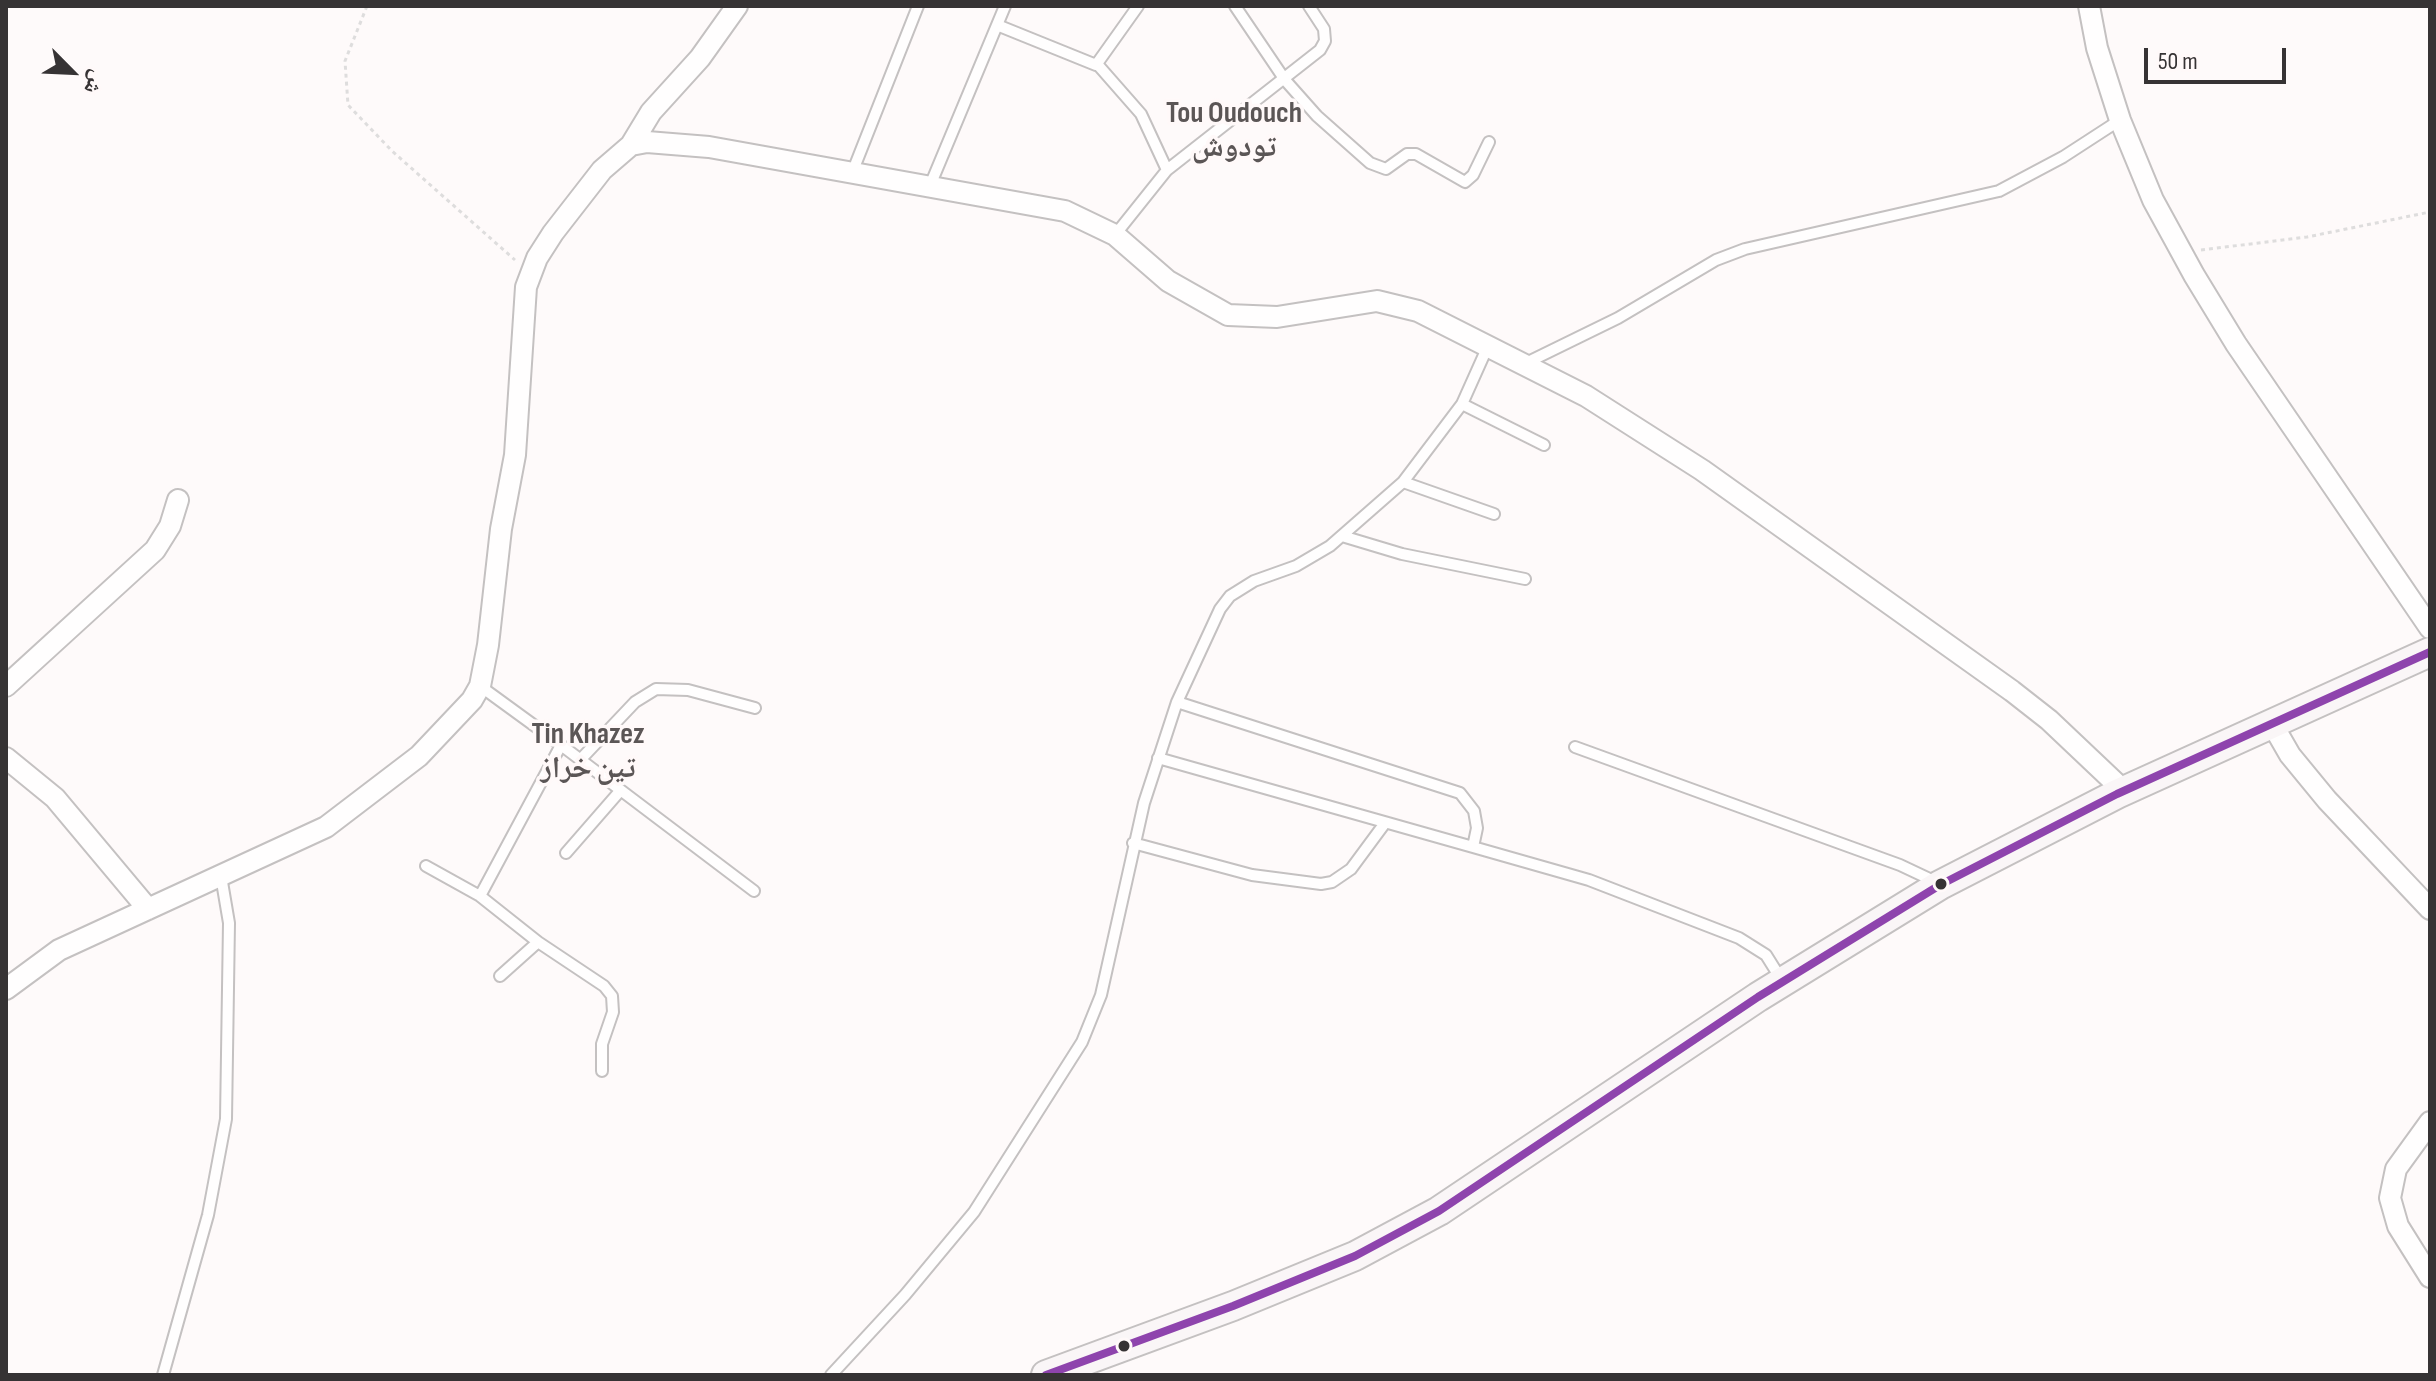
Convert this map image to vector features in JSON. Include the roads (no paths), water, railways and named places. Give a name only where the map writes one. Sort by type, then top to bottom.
[{"type":"main road","points":[[1050,1374],[1233,1306],[1355,1256],[1439,1211],[1783,984],[1940,885],[2124,791],[2430,652]]},
{"type":"street","points":[[6,989],[59,950],[326,827],[354,809],[435,742],[480,686],[516,442],[521,322],[537,258],[575,203],[615,157],[631,145],[651,112],[700,58],[737,6]]},
{"type":"street","points":[[2089,6],[2097,48],[2120,120],[2153,200],[2236,344],[2430,628]]},
{"type":"street","points":[[631,145],[683,143],[1040,205],[1087,219],[1115,235],[1168,281],[1228,315],[1277,317],[1377,301],[1418,311],[1586,396],[1702,470],[2049,720],[2124,791]]},
{"type":"street","points":[[6,686],[155,550],[170,526],[178,500]]},
{"type":"street","points":[[2271,722],[2290,755],[2327,800],[2430,909]]},
{"type":"street","points":[[6,758],[55,798],[148,909]]},
{"type":"street","points":[[2430,1122],[2396,1169],[2390,1198],[2402,1234],[2430,1277]]},
{"type":"lane","points":[[852,173],[918,6]]},
{"type":"lane","points":[[929,188],[1005,6]]},
{"type":"lane","points":[[1098,65],[1138,6]]},
{"type":"lane","points":[[1235,6],[1285,80],[1347,145],[1384,169],[1407,154],[1416,154],[1458,181],[1467,181],[1489,142]]},
{"type":"lane","points":[[1115,235],[1167,170],[1320,50],[1325,41],[1322,25],[1309,6]]},
{"type":"lane","points":[[997,25],[1084,63],[1098,65],[1141,114],[1167,170]]},
{"type":"lane","points":[[1526,363],[1618,318],[1716,260],[1745,249],[1999,191],[2063,157],[2120,120]]},
{"type":"lane","points":[[831,1375],[905,1295],[974,1212],[1082,1042],[1101,995],[1133,843],[1158,758],[1177,702],[1209,630],[1230,596],[1254,581],[1296,566],[1342,536],[1403,482],[1462,404],[1488,344]]},
{"type":"lane","points":[[1462,404],[1544,445]]},
{"type":"lane","points":[[1403,482],[1494,514]]},
{"type":"lane","points":[[1342,536],[1402,554],[1525,579]]},
{"type":"lane","points":[[480,686],[754,891]]},
{"type":"lane","points":[[581,759],[635,702],[656,689],[688,690],[755,708]]},
{"type":"lane","points":[[1177,702],[1460,793],[1474,811],[1477,828],[1473,847]]},
{"type":"lane","points":[[480,896],[561,745]]},
{"type":"lane","points":[[1575,747],[1900,865],[1940,885]]},
{"type":"lane","points":[[1158,758],[1589,880],[1739,938],[1766,955],[1778,970],[1783,984]]},
{"type":"lane","points":[[566,853],[620,791]]},
{"type":"lane","points":[[1133,843],[1252,875],[1321,884],[1332,882],[1351,869],[1385,823]]},
{"type":"lane","points":[[426,866],[480,896],[538,942],[590,975],[612,996],[613,1012],[602,1044],[602,1071]]},
{"type":"lane","points":[[163,1375],[208,1215],[226,1119],[229,923],[221,876]]},
{"type":"lane","points":[[500,976],[538,942]]},
{"type":"district","name":"Tou Oudouch تودوش","points":[[1234,131]]},
{"type":"district","name":"Tin Khazez تين خراز","points":[[588,752]]}]
